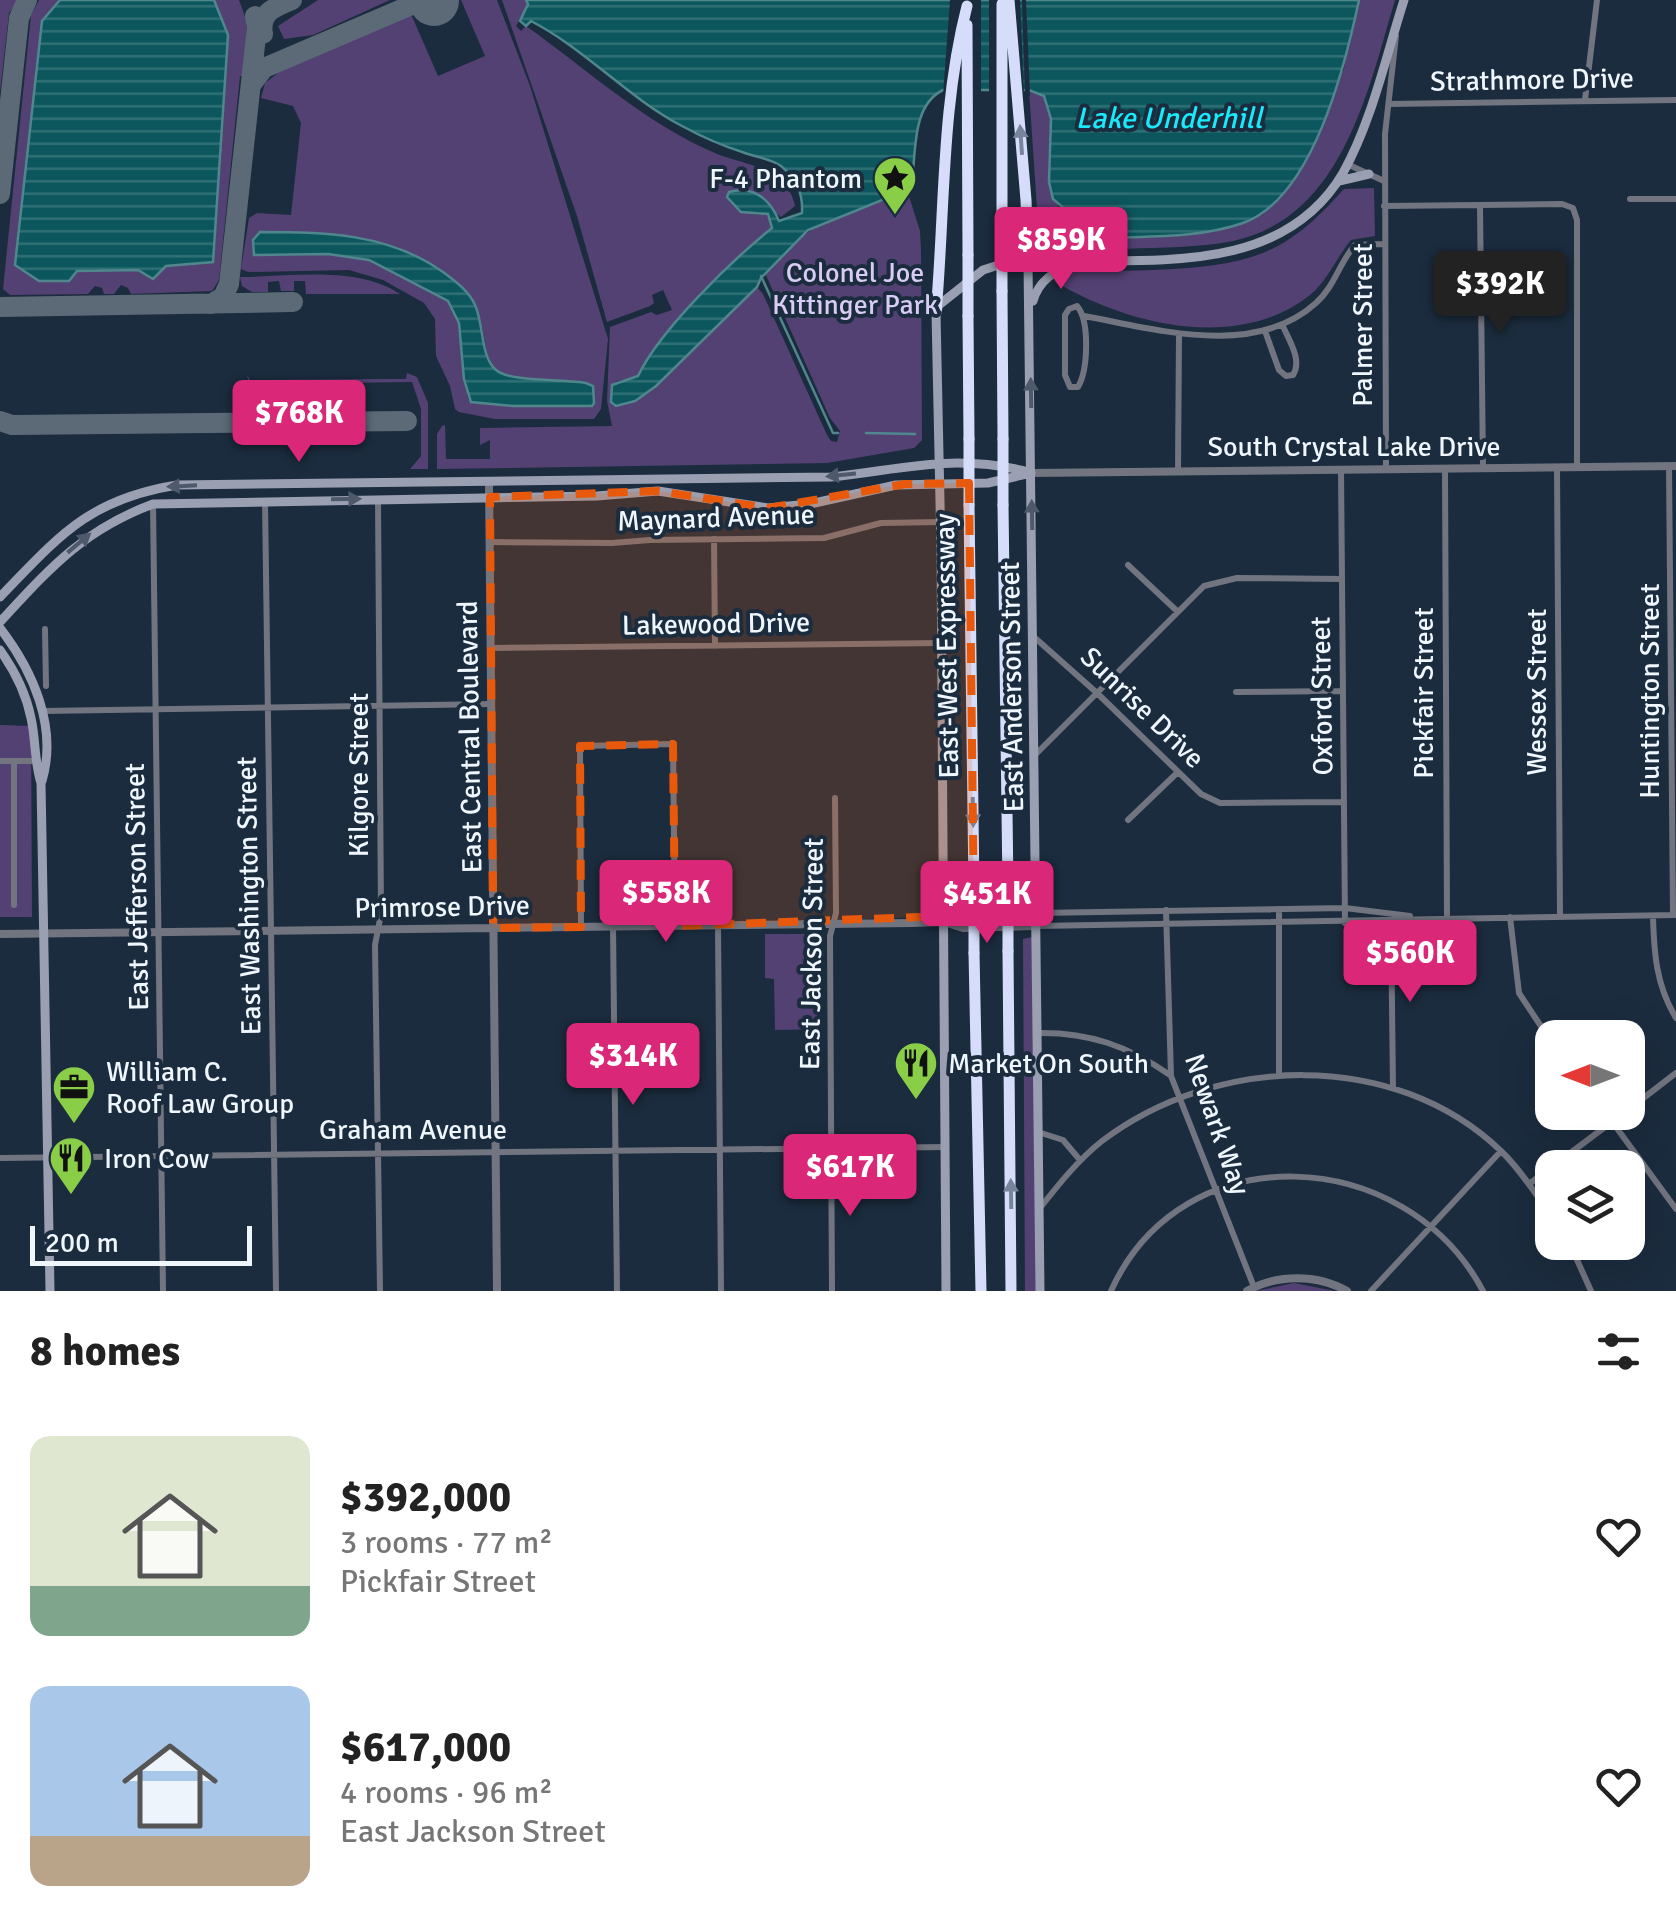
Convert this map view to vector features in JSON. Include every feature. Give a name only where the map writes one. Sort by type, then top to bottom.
[{"type":"highway","points":[[1005,0],[1018,101],[1028,262]]},
{"type":"highway","name":"East-West Expressway","points":[[1005,0],[1002,291],[1012,1291]]},
{"type":"highway","points":[[936,314],[950,102],[955,51],[966,3]]},
{"type":"highway","name":"East-West Expressway","points":[[966,3],[980,1291]]},
{"type":"main road","points":[[946,1291],[936,314],[943,300],[983,270],[1005,263],[1198,256],[1246,248],[1288,228],[1308,213],[1347,164],[1404,0]]},
{"type":"main road","points":[[1336,182],[1368,174]]},
{"type":"main road","name":"East Anderson Street","points":[[1028,262],[1040,1291]]},
{"type":"main road","points":[[1030,313],[1040,284],[1064,268],[1083,262]]},
{"type":"main road","name":"South Crystal Lake Drive","points":[[0,597],[76,522],[117,499],[177,485],[831,477],[901,465],[988,462],[1032,472]]},
{"type":"main road","name":"South Crystal Lake Drive","points":[[153,504],[658,491],[768,508],[829,501],[896,484],[988,483],[1032,472]]},
{"type":"main road","points":[[50,1291],[42,783],[48,762],[42,711],[32,680],[0,625],[82,539],[153,504]]},
{"type":"main road","points":[[0,650],[24,694],[34,737],[34,761],[42,783]]},
{"type":"street","points":[[1584,100],[1597,0]]},
{"type":"street","name":"Palmer Street","points":[[1386,468],[1384,180],[1396,24]]},
{"type":"street","name":"Strathmore Drive","points":[[1388,104],[1676,100]]},
{"type":"street","points":[[1347,164],[1384,180]]},
{"type":"street","points":[[1630,199],[1676,199]]},
{"type":"street","points":[[1384,206],[1562,204],[1573,208],[1577,220],[1577,466]]},
{"type":"street","points":[[1480,206],[1483,468]]},
{"type":"street","points":[[1084,316],[1084,377],[1078,387],[1070,388],[1065,375],[1065,315],[1069,308],[1077,306],[1084,316],[1178,334],[1264,331],[1315,304],[1336,280],[1355,246],[1384,244]]},
{"type":"street","points":[[1264,331],[1279,370],[1286,376],[1293,375],[1297,360],[1282,324]]},
{"type":"street","points":[[1178,334],[1178,470]]},
{"type":"street","name":"South Crystal Lake Drive","points":[[1032,472],[1673,466]]},
{"type":"street","name":"Huntington Street","points":[[1673,466],[1674,915]]},
{"type":"street","name":"Wessex Street","points":[[1556,467],[1560,916]]},
{"type":"street","name":"Pickfair Street","points":[[1444,468],[1447,917]]},
{"type":"street","name":"Oxford Street","points":[[1341,469],[1345,922]]},
{"type":"street","name":"East Central Boulevard","points":[[489,483],[498,1291]]},
{"type":"street","name":"Kilgore Street","points":[[378,499],[381,914],[376,945],[380,1291]]},
{"type":"street","name":"East Washington Street","points":[[264,501],[276,1291]]},
{"type":"street","name":"East Jefferson Street","points":[[153,504],[162,1291]]},
{"type":"street","name":"Maynard Avenue","points":[[490,542],[612,544],[824,538],[881,524],[941,522]]},
{"type":"street","points":[[714,539],[715,646]]},
{"type":"street","points":[[1128,565],[1178,612]]},
{"type":"street","points":[[1034,756],[1204,586],[1220,580],[1342,579]]},
{"type":"street","points":[[46,629],[46,686]]},
{"type":"street","name":"Sunrise Drive","points":[[1034,637],[1201,794],[1220,803],[1344,802]]},
{"type":"street","name":"Lakewood Drive","points":[[490,648],[942,644]]},
{"type":"street","points":[[32,680],[46,673]]},
{"type":"street","points":[[1236,692],[1343,691]]},
{"type":"street","points":[[42,711],[492,704]]},
{"type":"street","points":[[581,927],[580,746],[672,744],[675,926]]},
{"type":"street","points":[[0,761],[34,761]]},
{"type":"street","points":[[14,761],[14,905]]},
{"type":"street","points":[[1128,820],[1178,772]]},
{"type":"street","name":"East Jackson Street","points":[[832,1291],[830,936],[836,913],[835,798]]},
{"type":"street","name":"Primrose Drive","points":[[0,934],[944,922],[963,916],[1166,910],[1345,908],[1422,918]]},
{"type":"street","points":[[1279,909],[1279,1074]]},
{"type":"street","name":"Newark Way","points":[[1166,910],[1171,1076],[1250,1289]]},
{"type":"street","name":"Primrose Drive","points":[[944,922],[963,928],[1674,915]]},
{"type":"street","points":[[1653,916],[1657,977],[1664,1000],[1676,1018]]},
{"type":"street","points":[[1510,917],[1518,993],[1536,1020]]},
{"type":"street","points":[[1391,922],[1392,1088]]},
{"type":"street","points":[[718,925],[721,1291]]},
{"type":"street","points":[[613,926],[617,1291]]},
{"type":"street","points":[[1037,1032],[1097,1038],[1146,1058],[1171,1076]]},
{"type":"street","points":[[1645,1096],[1676,1072]]},
{"type":"street","points":[[1039,1209],[1080,1160],[1124,1126],[1178,1096],[1279,1074],[1326,1074],[1392,1088],[1456,1116],[1501,1151],[1535,1194]]},
{"type":"street","points":[[1528,1184],[1601,1130]]},
{"type":"street","points":[[1618,1130],[1676,1209]]},
{"type":"street","points":[[1038,1132],[1064,1140],[1080,1160]]},
{"type":"street","name":"Graham Avenue","points":[[0,1158],[946,1146]]},
{"type":"street","points":[[1371,1291],[1501,1151]]},
{"type":"street","points":[[1110,1291],[1128,1260],[1158,1228],[1186,1207],[1216,1192],[1272,1178],[1315,1177],[1369,1190],[1398,1202],[1432,1226],[1464,1258],[1484,1291]]},
{"type":"street","points":[[1577,1260],[1591,1291]]},
{"type":"street","points":[[1250,1289],[1284,1279],[1310,1279],[1347,1291]]},
{"type":"highlighted area","points":[[969,483],[974,915],[675,926],[673,744],[580,746],[581,927],[493,928],[490,497],[658,491],[768,508],[905,484]]},
{"type":"green space","points":[[0,0],[19,0],[9,13],[0,92]]},
{"type":"green space","points":[[39,0],[60,0],[42,21],[72,275],[76,271],[138,270],[154,279],[165,266],[213,261],[228,35],[214,0],[239,0],[247,22],[244,76],[240,76],[219,280],[212,291],[131,294],[121,285],[114,294],[104,294],[102,288],[95,286],[88,294],[10,295],[3,289],[31,15]]},
{"type":"green space","points":[[318,0],[390,0],[313,35],[284,39],[278,26]]},
{"type":"green space","points":[[461,0],[497,0],[530,86],[608,339],[601,409],[594,419],[495,419],[459,412],[436,356],[435,319],[424,303],[383,280],[349,270],[241,269],[249,218],[257,213],[291,215],[301,123],[293,106],[261,98],[265,83],[282,70],[411,14],[438,76],[485,56]],"holes":[[[268,232],[454,280],[481,321],[487,354],[495,369],[508,376],[586,383],[593,386],[592,406],[476,403],[468,398],[459,323],[448,301],[369,260],[328,254],[255,255]]]},
{"type":"green space","name":"Colonel Joe Kittinger Park","points":[[502,0],[526,0],[528,4],[516,26],[521,31],[526,26],[666,128],[717,154],[775,176],[791,193],[795,206],[781,217],[775,212],[752,215],[768,214],[772,228],[717,277],[679,318],[638,376],[615,382],[626,403],[672,371],[757,287],[827,435],[837,442],[840,431],[830,418],[765,273],[794,242],[820,224],[907,190],[920,231],[921,251],[922,440],[914,448],[827,463],[437,469],[437,434],[445,425],[446,459],[490,459],[490,440],[480,445],[480,428],[612,426],[607,401],[610,327],[651,312],[657,315],[672,310],[663,290],[652,295],[654,303],[650,306],[607,322],[577,216]]},
{"type":"green space","points":[[1359,0],[1395,0],[1361,110],[1325,179],[1300,206],[1270,228],[1233,241],[1206,245],[1076,250],[1055,242],[1038,223],[1029,90],[1044,96],[1049,104],[1058,206],[1093,233],[1106,238],[1206,232],[1263,214],[1344,69]]},
{"type":"green space","points":[[1374,188],[1375,236],[1351,240],[1310,295],[1281,313],[1249,323],[1181,326],[1147,320],[1082,296],[1054,281],[1069,272],[1202,267],[1252,257],[1294,236],[1344,189]]},
{"type":"green space","points":[[343,276],[383,285],[400,294],[306,294],[305,281],[294,281],[294,291],[281,291],[279,281],[268,282],[268,292],[252,292],[242,286],[240,277]]},
{"type":"green space","points":[[407,373],[417,377],[428,403],[428,469],[410,469],[421,456],[421,409],[412,382],[249,384],[247,375],[250,380],[406,379]]},
{"type":"green space","points":[[0,725],[31,726],[32,917],[0,917]]},
{"type":"green space","points":[[765,934],[820,934],[821,1029],[775,1030],[774,979],[765,978]]},
{"type":"green space","points":[[1032,937],[1036,1291],[1025,1291],[1023,939]]},
{"type":"green space","points":[[1294,1283],[1335,1291],[1256,1291]]},
{"type":"water","points":[[60,0],[214,0],[228,35],[213,262],[166,266],[153,279],[138,270],[77,271],[69,281],[39,281],[15,265],[42,21]]},
{"type":"water","name":"Lake Underhill","points":[[526,0],[1359,0],[1335,93],[1307,159],[1289,187],[1268,209],[1243,223],[1175,235],[1106,238],[1093,233],[1053,199],[1049,182],[1051,119],[1044,96],[1029,90],[943,90],[933,97],[921,118],[912,182],[907,190],[808,230],[761,278],[757,287],[656,386],[635,401],[616,406],[611,402],[612,385],[638,376],[679,318],[717,277],[772,228],[768,214],[741,212],[727,197],[729,192],[746,190],[760,196],[779,221],[802,213],[800,193],[781,166],[682,126],[551,32],[531,21],[526,26],[520,21],[528,4]]},
{"type":"water","points":[[260,232],[355,237],[422,259],[457,283],[472,300],[487,357],[496,370],[525,378],[586,383],[593,386],[594,403],[513,406],[471,402],[464,379],[459,323],[448,301],[369,260],[328,254],[254,255],[253,240]]},
{"type":"pier","points":[[950,0],[981,0],[981,95],[943,95]]},
{"type":"pier","points":[[989,0],[1020,0],[1024,95],[989,95]]},
{"type":"pier","points":[[1022,0],[1026,0],[1030,96],[1025,95]]},
{"type":"waterway","points":[[761,276],[833,433],[838,433]]},
{"type":"waterway","points":[[866,433],[915,434]]},
{"type":"taxiway","points":[[0,194],[19,18],[27,0]]},
{"type":"taxiway","points":[[263,34],[266,15],[292,0]]},
{"type":"taxiway","points":[[251,85],[264,68],[423,0]]},
{"type":"taxiway","points":[[211,304],[223,297],[229,284],[257,27],[255,16]]},
{"type":"taxiway","points":[[0,307],[293,302]]},
{"type":"taxiway","points":[[0,421],[12,425],[407,421]]},
{"type":"place","name":"F-4 Phantom","points":[[895,216]]},
{"type":"place","name":"Market On South","points":[[916,1101]]},
{"type":"place","name":"William C. Roof Law Group","points":[[74,1125]]},
{"type":"place","name":"Iron Cow","points":[[71,1196]]}]
